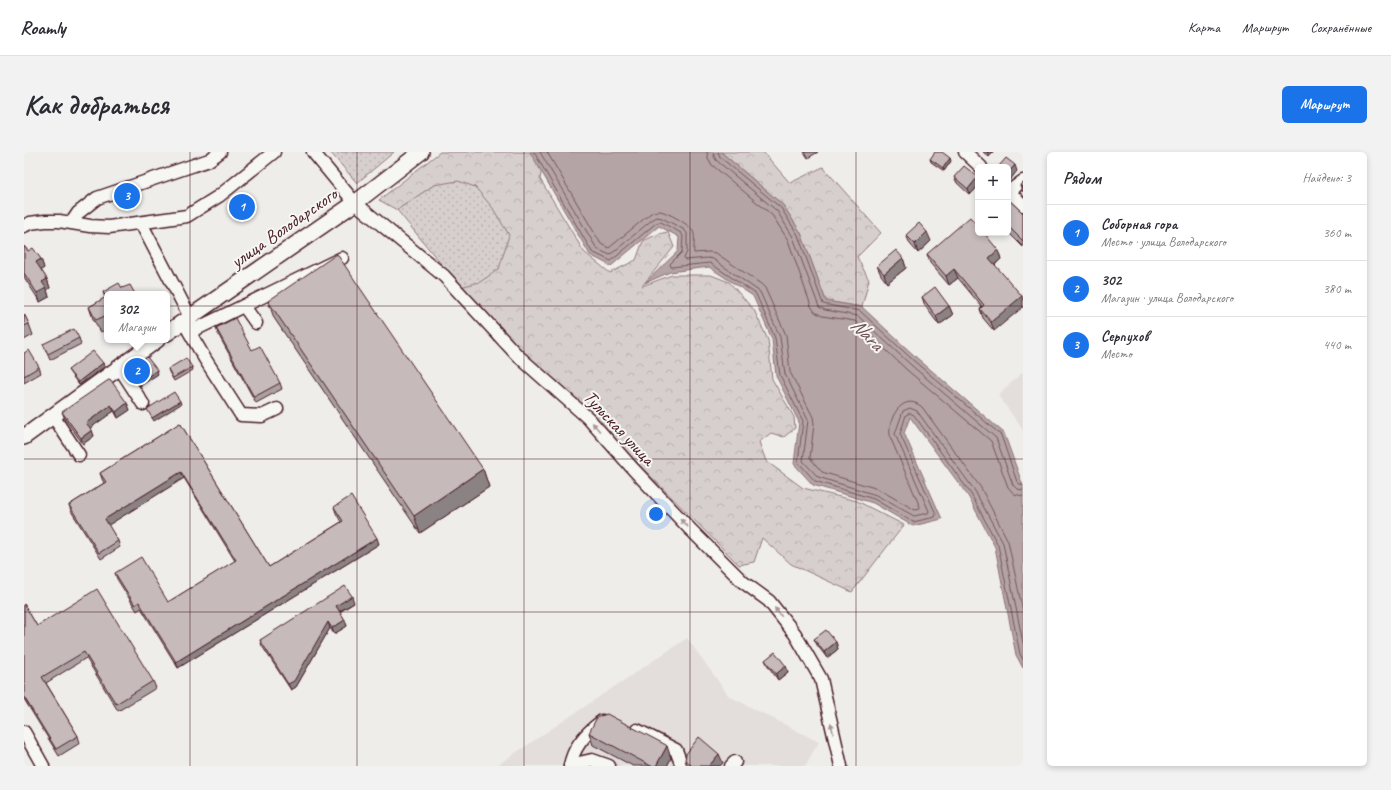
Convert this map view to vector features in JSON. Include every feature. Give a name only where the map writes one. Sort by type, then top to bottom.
[{"type":"main road","name":"улица Володарского","points":[[170,332],[188,323],[355,203],[421,152]]},
{"type":"main road","points":[[24,437],[153,343]]},
{"type":"street","points":[[72,222],[78,213],[97,198],[209,160],[220,152]]},
{"type":"street","points":[[26,223],[45,221],[72,222],[90,226],[110,227],[187,216],[219,196],[274,152]]},
{"type":"street","name":"Тульская улица","points":[[313,152],[355,203],[444,276],[517,355],[588,418],[634,470],[690,529],[743,582],[769,601],[795,634],[821,680],[841,766]]},
{"type":"street","points":[[965,152],[979,164]]},
{"type":"street","points":[[1011,190],[1023,181]]},
{"type":"street","points":[[1011,195],[1023,205]]},
{"type":"street","points":[[142,223],[205,360],[241,415],[262,416],[277,408]]},
{"type":"street","points":[[188,323],[244,306],[342,258]]},
{"type":"street","points":[[244,306],[256,323]]},
{"type":"street","points":[[119,367],[143,404]]},
{"type":"street","points":[[54,416],[79,455]]},
{"type":"street","points":[[609,766],[592,760],[570,765],[571,760],[584,736],[601,721],[613,718]]},
{"type":"street","points":[[627,725],[676,750],[682,766]]},
{"type":"street","points":[[24,732],[43,766]]},
{"type":"shaded area","points":[[1023,372],[1023,430],[998,395]]},
{"type":"shaded area","points":[[687,638],[729,696],[819,742],[805,766],[496,766]]},
{"type":"green space","points":[[330,152],[394,152],[357,183]]},
{"type":"green space","points":[[440,152],[545,152],[540,179],[584,252],[610,273],[636,260],[643,241],[658,234],[668,232],[674,247],[642,286],[672,275],[711,275],[729,282],[754,310],[768,340],[772,379],[794,417],[795,428],[784,437],[771,433],[759,442],[766,461],[803,488],[857,501],[904,525],[852,592],[791,564],[762,538],[754,562],[739,565],[556,381],[510,343],[460,287],[434,185],[397,210],[379,200]]},
{"type":"green space","points":[[721,152],[763,152],[790,183],[823,167],[881,233],[857,257],[869,280],[862,307],[826,301],[801,233],[783,205]]},
{"type":"green space","points":[[458,181],[475,187],[492,207],[509,235],[499,269],[480,282],[460,287],[397,210],[434,185]]},
{"type":"water","name":"Nara","points":[[530,152],[721,152],[783,205],[801,233],[826,301],[862,307],[917,358],[1004,433],[1023,486],[1023,668],[1016,655],[995,547],[968,496],[910,417],[904,433],[942,519],[913,526],[873,503],[813,485],[794,464],[799,422],[776,376],[772,339],[753,296],[709,267],[670,272],[645,283],[678,251],[679,237],[659,226],[611,266],[590,255]]},
{"type":"building","points":[[935,152],[942,152],[950,158],[943,168],[930,159]]},
{"type":"building","points":[[1006,158],[1015,165],[1011,170],[1011,164],[1001,164]]},
{"type":"building","points":[[964,166],[975,175],[975,181],[968,189],[954,177]]},
{"type":"building","points":[[1011,202],[1023,213],[1023,241],[1011,229]]},
{"type":"building","points":[[970,217],[975,223],[975,236],[986,236],[998,250],[989,258],[1022,296],[991,322],[980,309],[984,305],[954,269],[946,276],[927,254]]},
{"type":"building","points":[[919,223],[927,232],[915,244],[906,235]]},
{"type":"building","points":[[24,246],[28,251],[33,248],[41,259],[36,262],[47,279],[42,282],[46,288],[37,293],[24,273]]},
{"type":"building","points":[[896,250],[903,258],[884,274],[877,266]]},
{"type":"building","points":[[337,254],[483,469],[414,516],[268,301]]},
{"type":"building","points":[[119,283],[122,288],[130,285],[133,291],[105,291]]},
{"type":"building","points":[[935,287],[949,306],[936,316],[922,297]]},
{"type":"building","points":[[104,298],[104,316],[96,320],[89,307]]},
{"type":"building","points":[[24,314],[29,324],[24,326]]},
{"type":"building","points":[[235,318],[252,350],[260,346],[280,383],[254,397],[216,328]]},
{"type":"building","points":[[74,329],[79,338],[48,354],[43,344]]},
{"type":"building","points":[[29,350],[39,367],[24,376],[24,353]]},
{"type":"building","points":[[93,351],[103,363],[78,382],[68,370]]},
{"type":"building","points":[[147,357],[157,370],[139,383],[130,368]]},
{"type":"building","points":[[186,358],[192,367],[173,378],[168,369]]},
{"type":"building","points":[[110,379],[127,403],[116,412],[111,405],[86,423],[92,430],[81,438],[62,412]]},
{"type":"building","points":[[174,392],[180,401],[152,418],[147,409]]},
{"type":"building","points":[[180,423],[269,567],[343,521],[334,507],[351,496],[377,538],[176,662],[139,602],[135,605],[115,573],[141,557],[168,602],[236,560],[181,472],[105,519],[118,541],[99,553],[69,505],[106,482],[100,473]]},
{"type":"building","points":[[345,586],[352,596],[336,606],[345,620],[332,628],[328,622],[294,681],[288,684],[260,640]]},
{"type":"building","points":[[97,589],[153,681],[116,704],[84,652],[42,677],[78,736],[56,749],[24,697],[24,604],[37,626]]},
{"type":"building","points":[[826,630],[836,642],[824,652],[814,639]]},
{"type":"building","points":[[775,652],[786,666],[776,674],[765,660]]},
{"type":"building","points":[[607,714],[667,746],[656,766],[651,766],[589,733],[596,719]]},
{"type":"building","points":[[699,737],[719,754],[709,766],[692,766],[685,760],[686,754]]},
{"type":"place","name":"Серпухов","points":[[127,196]]},
{"type":"place","name":"Соборная гора","points":[[242,207]]},
{"type":"place","name":"302","points":[[137,371]]}]
